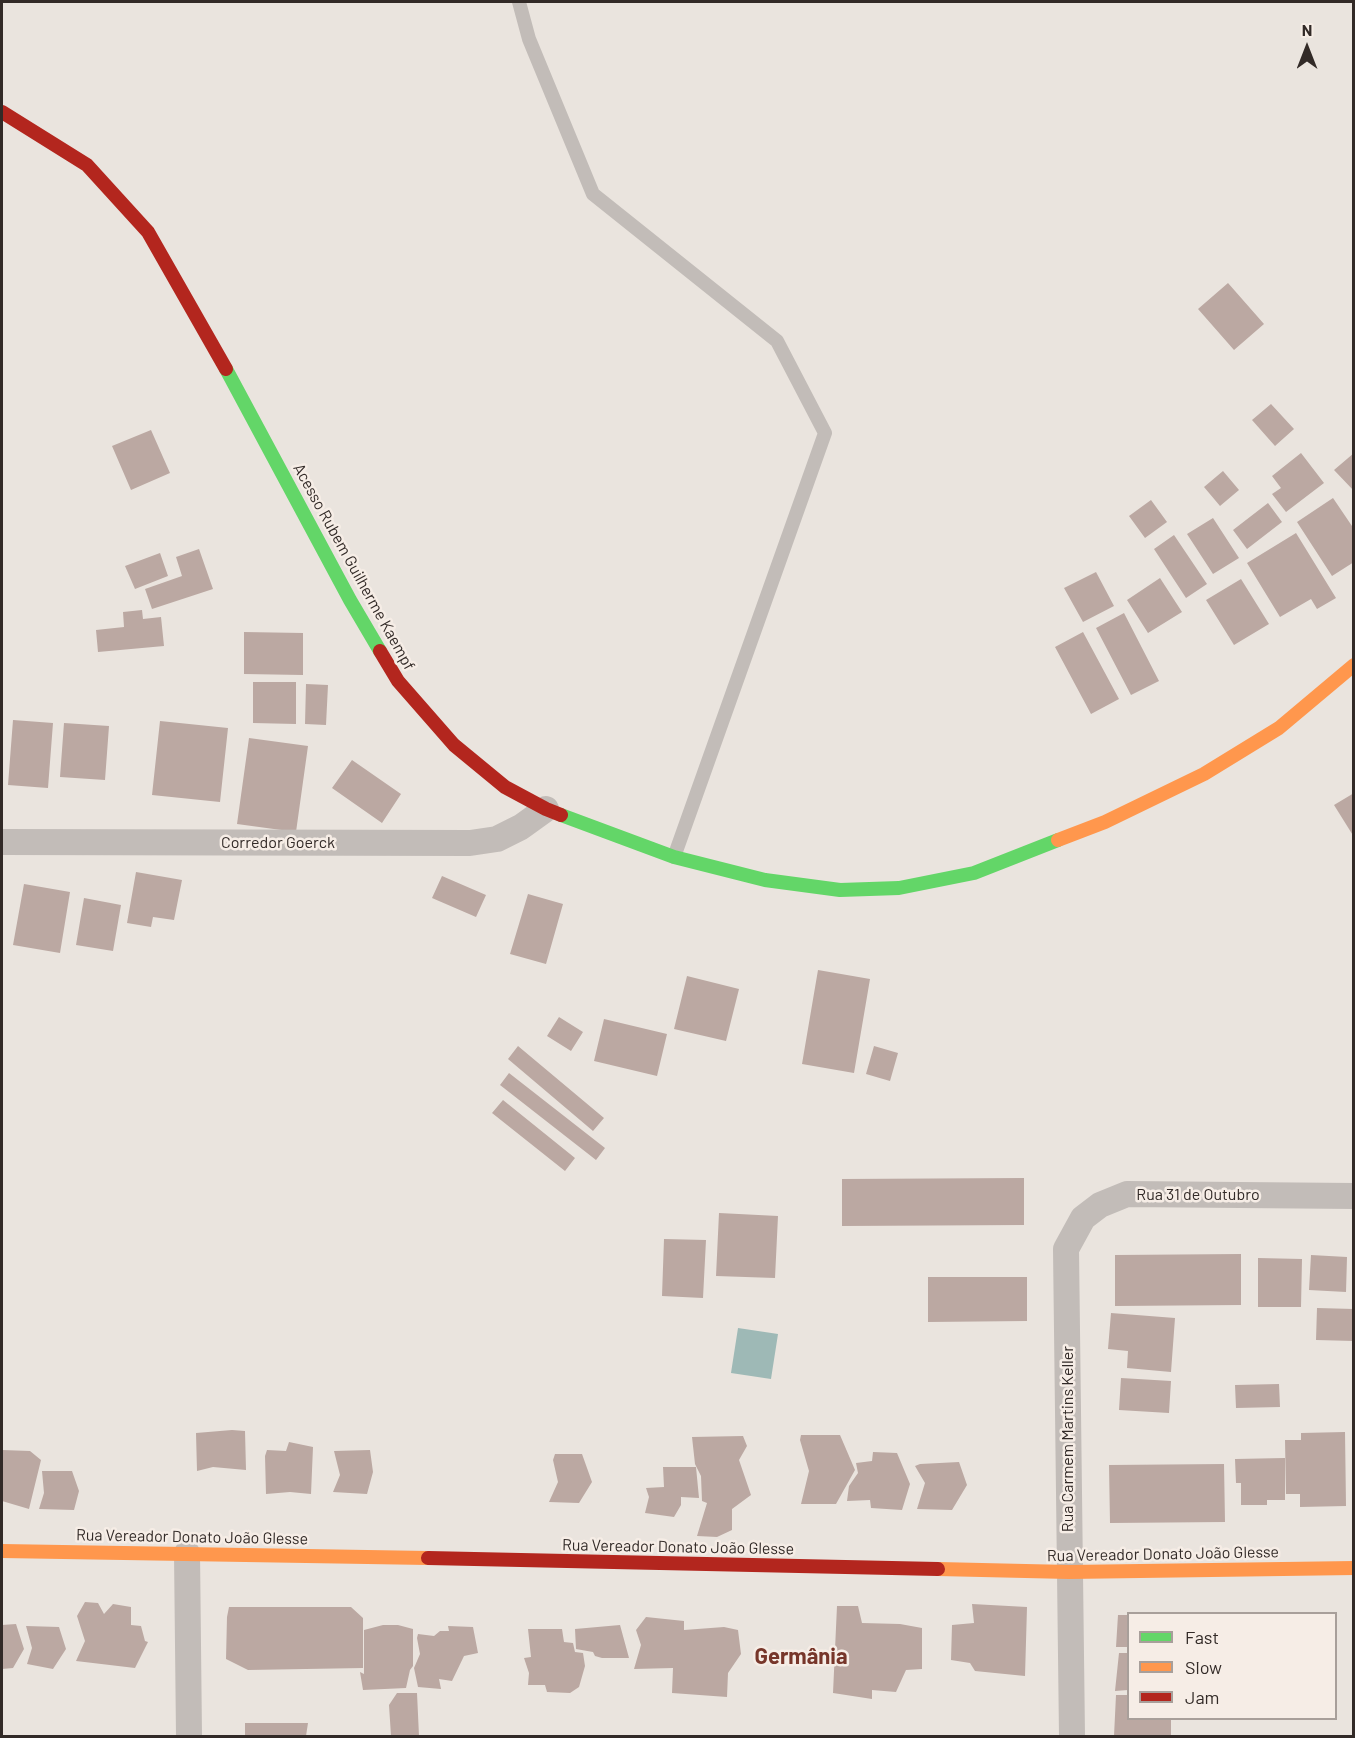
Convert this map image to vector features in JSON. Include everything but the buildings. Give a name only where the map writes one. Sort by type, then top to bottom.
[{"type":"main road","name":"Acesso Rubem Guilherme Kaempf","points":[[2,112],[87,165],[148,232],[206,329],[350,600],[398,681],[454,745],[505,787],[546,809],[674,857],[765,880],[840,890],[899,888],[974,873],[1105,822],[1204,774],[1278,728],[1353,665]]},
{"type":"main road","name":"Rua Vereador Donato João Glesse","points":[[2,1551],[1069,1572],[1353,1569]]},
{"type":"street","name":"Corredor Goerck","points":[[2,842],[470,843],[497,839],[521,827],[546,809]]},
{"type":"street","name":"Rua 31 de Outubro","points":[[1066,1249],[1083,1218],[1100,1205],[1127,1194],[1353,1196]]},
{"type":"street","name":"Rua Carmem Martins Keller","points":[[1066,1249],[1072,1737]]},
{"type":"street","points":[[187,1553],[189,1737]]},
{"type":"lane","points":[[519,2],[529,39],[593,194],[777,341],[825,433],[674,857]]},
{"type":"water","points":[[738,1328],[778,1334],[771,1379],[731,1373]]},
{"type":"traffic: fast","points":[[226,369],[350,600],[380,651]]},
{"type":"traffic: fast","points":[[561,815],[674,857],[765,880],[840,890],[899,888],[974,873],[1058,840]]},
{"type":"traffic: slow","points":[[1058,840],[1105,822],[1204,774],[1279,728],[1354,665]]},
{"type":"traffic: slow","points":[[2,1551],[428,1558]]},
{"type":"traffic: slow","points":[[938,1569],[1069,1572],[1354,1568]]},
{"type":"traffic: jam","points":[[2,112],[87,165],[148,232],[226,369]]},
{"type":"traffic: jam","points":[[380,651],[398,681],[454,745],[505,787],[561,815]]},
{"type":"traffic: jam","points":[[428,1558],[938,1569]]},
{"type":"district","name":"Germânia","points":[[801,1657]]}]
